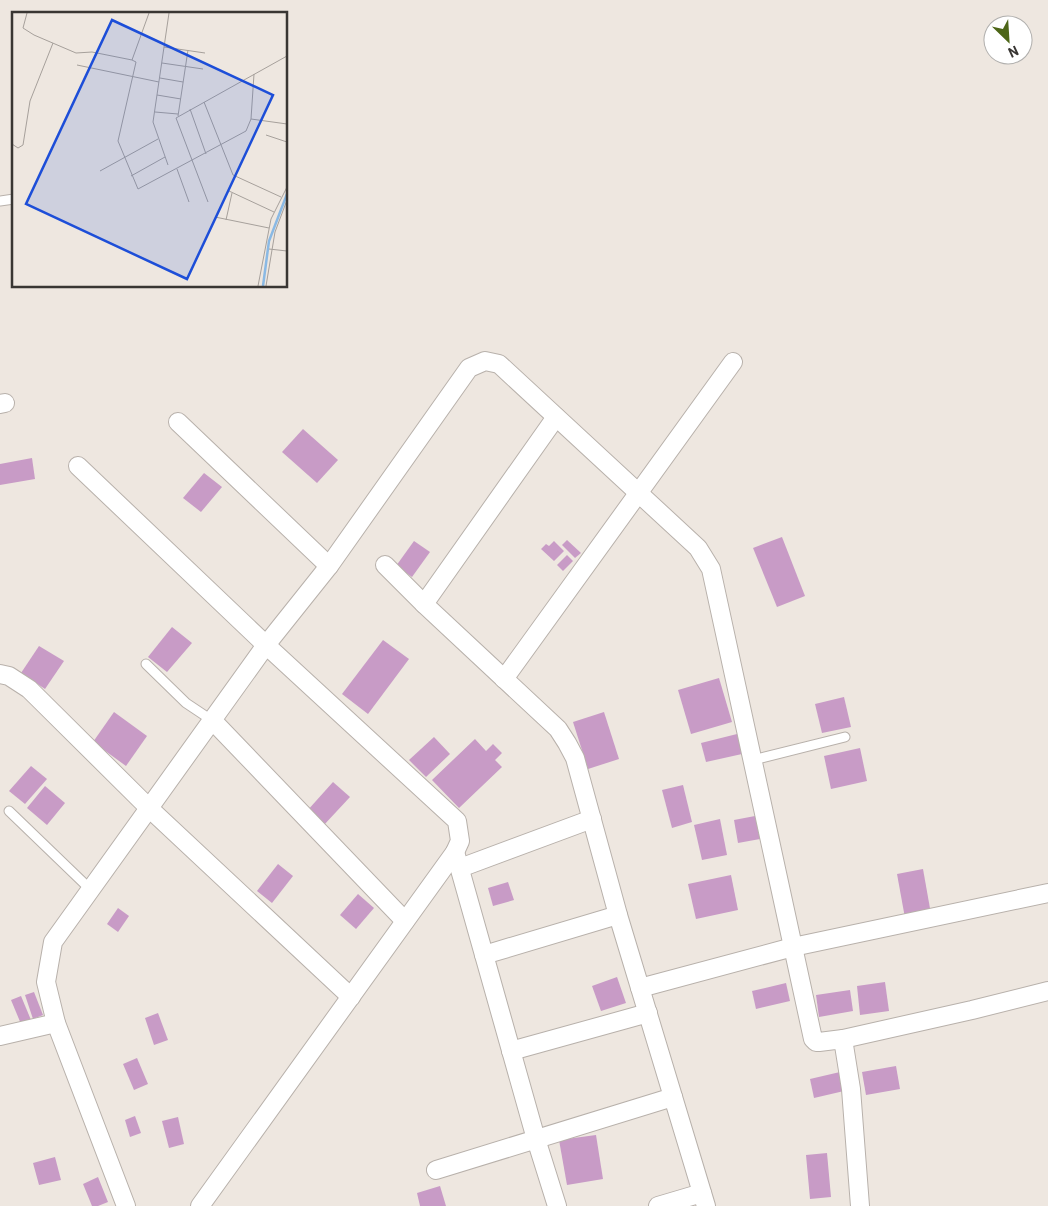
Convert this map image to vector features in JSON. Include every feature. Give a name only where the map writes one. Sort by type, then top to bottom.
[{"type":"street","points":[[126,1206],[56,1022],[46,982],[53,942],[266,646],[329,566],[469,368],[485,361],[499,364],[698,548],[711,569],[813,1039],[816,1042],[842,1039],[1048,991]]},
{"type":"street","points":[[504,679],[733,362]]},
{"type":"street","points":[[424,604],[556,417]]},
{"type":"street","points":[[178,422],[329,566]]},
{"type":"street","points":[[78,466],[266,646],[457,821],[460,841],[458,860],[536,1139],[557,1206]]},
{"type":"street","points":[[385,564],[424,604],[558,729],[575,758],[618,915],[704,1200],[658,1206]]},
{"type":"street","points":[[0,674],[10,676],[29,689],[150,809],[351,997]]},
{"type":"street","points":[[212,721],[405,921]]},
{"type":"street","points":[[200,1206],[405,921],[458,860],[592,819]]},
{"type":"street","points":[[640,988],[793,947],[1048,893]]},
{"type":"street","points":[[484,955],[618,915]]},
{"type":"street","points":[[511,1051],[648,1013]]},
{"type":"street","points":[[0,1036],[56,1022]]},
{"type":"street","points":[[842,1039],[851,1089],[860,1206]]},
{"type":"street","points":[[436,1170],[673,1097]]},
{"type":"lane","points":[[146,664],[186,703],[212,721]]},
{"type":"lane","points":[[753,760],[845,738]]},
{"type":"lane","points":[[9,811],[91,890]]},
{"type":"building","points":[[303,429],[338,460],[317,483],[282,452]]},
{"type":"building","points":[[32,458],[35,479],[0,485],[0,464]]},
{"type":"building","points":[[204,473],[222,487],[201,512],[183,498]]},
{"type":"building","points":[[782,537],[805,596],[777,607],[753,548]]},
{"type":"building","points":[[567,540],[581,553],[575,558],[562,545]]},
{"type":"building","points":[[414,541],[430,552],[412,577],[396,566]]},
{"type":"building","points":[[554,541],[564,551],[554,561],[541,549],[546,544],[549,546]]},
{"type":"building","points":[[567,555],[573,561],[563,571],[557,565]]},
{"type":"building","points":[[172,627],[192,643],[167,672],[148,657]]},
{"type":"building","points":[[383,640],[409,659],[368,714],[342,694]]},
{"type":"building","points":[[39,646],[64,661],[45,689],[21,673]]},
{"type":"building","points":[[719,678],[732,722],[691,734],[678,690]]},
{"type":"building","points":[[844,697],[851,727],[822,733],[815,704]]},
{"type":"building","points":[[114,712],[147,736],[126,766],[93,742]]},
{"type":"building","points":[[604,712],[619,759],[588,769],[573,722]]},
{"type":"building","points":[[737,734],[742,754],[706,762],[701,743]]},
{"type":"building","points":[[434,737],[450,754],[426,777],[409,760]]},
{"type":"building","points":[[475,739],[486,751],[493,744],[502,753],[495,760],[502,767],[459,808],[432,780]]},
{"type":"building","points":[[860,748],[867,781],[831,789],[824,756]]},
{"type":"building","points":[[31,766],[47,779],[25,804],[9,791]]},
{"type":"building","points":[[333,782],[350,797],[323,826],[307,811]]},
{"type":"building","points":[[683,785],[692,822],[672,828],[662,790]]},
{"type":"building","points":[[45,786],[65,803],[47,825],[27,808]]},
{"type":"building","points":[[755,816],[760,839],[738,843],[734,820]]},
{"type":"building","points":[[720,819],[727,855],[702,860],[694,825]]},
{"type":"building","points":[[278,864],[293,876],[272,903],[257,891]]},
{"type":"building","points":[[923,869],[931,914],[905,918],[897,874]]},
{"type":"building","points":[[731,875],[738,910],[696,919],[688,884]]},
{"type":"building","points":[[508,882],[514,900],[493,906],[488,888]]},
{"type":"building","points":[[358,894],[374,908],[356,929],[340,915]]},
{"type":"building","points":[[118,908],[129,916],[118,932],[107,924]]},
{"type":"building","points":[[617,977],[626,1003],[601,1011],[592,986]]},
{"type":"building","points":[[885,982],[889,1011],[860,1015],[857,986]]},
{"type":"building","points":[[786,983],[790,1001],[756,1009],[752,991]]},
{"type":"building","points":[[850,990],[853,1011],[819,1017],[816,995]]},
{"type":"building","points":[[34,992],[43,1015],[33,1019],[25,995]]},
{"type":"building","points":[[21,996],[31,1020],[21,1024],[11,1000]]},
{"type":"building","points":[[158,1013],[168,1040],[154,1045],[145,1018]]},
{"type":"building","points":[[137,1058],[148,1084],[134,1090],[123,1064]]},
{"type":"building","points":[[896,1066],[900,1089],[866,1095],[862,1072]]},
{"type":"building","points":[[840,1072],[844,1091],[814,1098],[810,1079]]},
{"type":"building","points":[[135,1116],[141,1133],[130,1137],[125,1120]]},
{"type":"building","points":[[178,1117],[184,1144],[169,1148],[162,1121]]},
{"type":"building","points":[[596,1135],[603,1179],[567,1185],[559,1140]]},
{"type":"building","points":[[827,1153],[831,1197],[810,1199],[806,1155]]},
{"type":"building","points":[[55,1157],[61,1180],[39,1185],[33,1163]]},
{"type":"building","points":[[98,1177],[108,1202],[92,1206],[83,1184]]},
{"type":"building","points":[[440,1186],[446,1206],[420,1206],[417,1193]]}]
